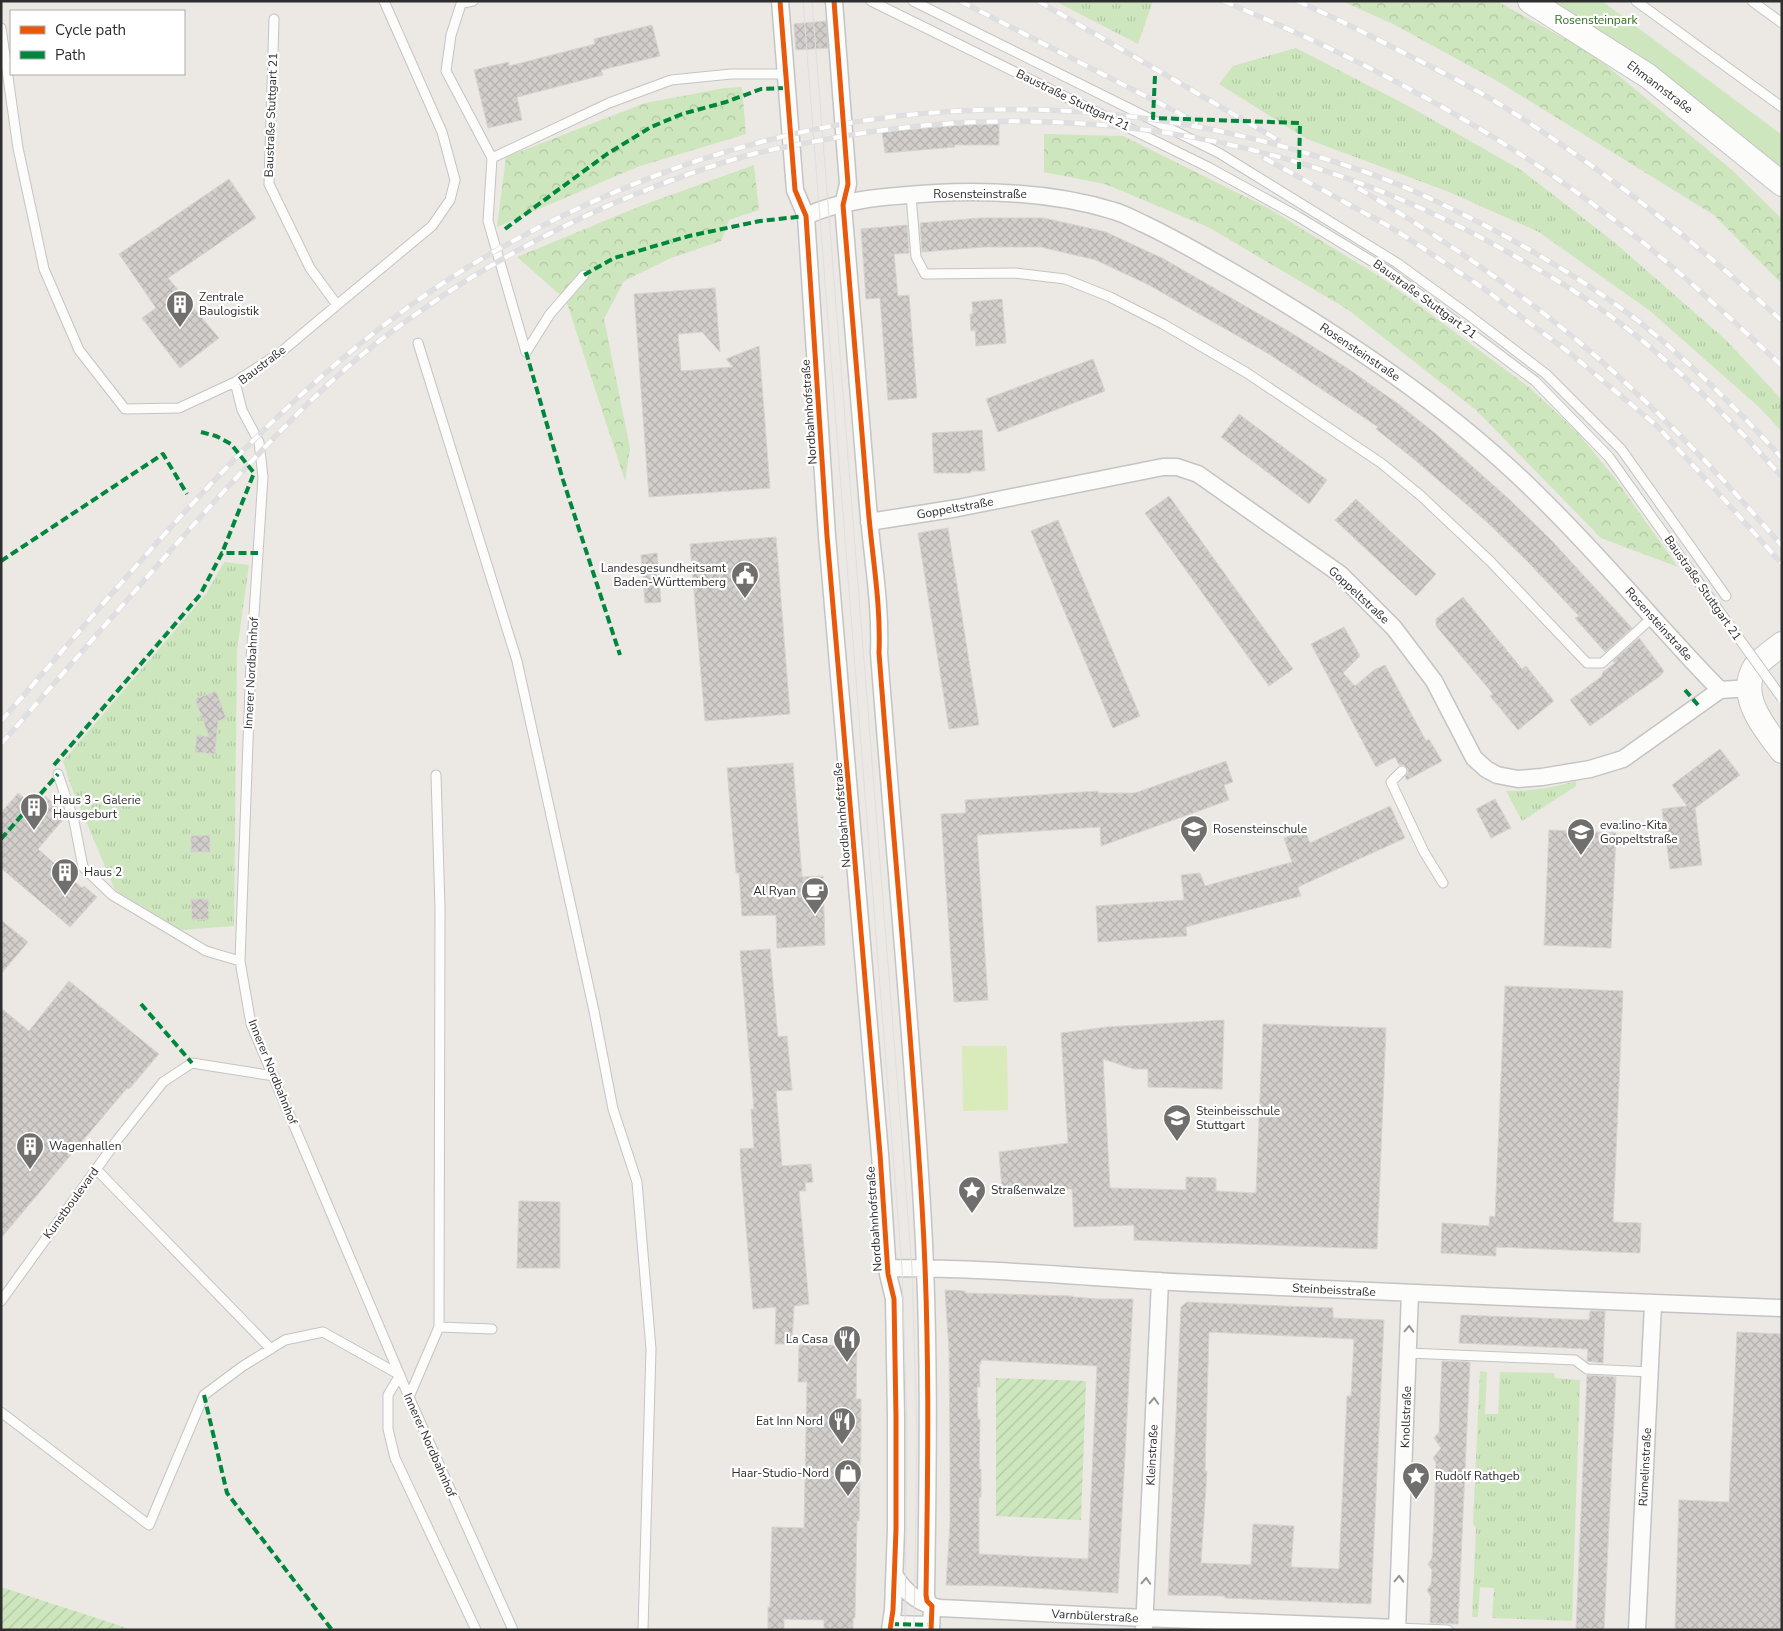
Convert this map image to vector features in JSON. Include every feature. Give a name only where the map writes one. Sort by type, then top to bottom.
[{"type":"street","name":"Nordbahnhofstraße","points":[[780,1],[795,190],[806,216],[828,545],[880,1154],[887,1265],[894,1299],[895,1576],[890,1627]]},
{"type":"street","points":[[834,1],[848,184],[843,205],[869,522],[880,622],[879,653],[911,1044],[925,1268],[928,1425],[926,1595],[927,1601],[932,1606],[931,1627],[890,1627]]},
{"type":"street","name":"Ehmannstraße","points":[[1530,1],[1648,76],[1782,184]]},
{"type":"street","name":"Rosensteinstraße","points":[[806,216],[819,210],[867,200],[911,195],[952,192],[1044,195],[1117,212],[1174,239],[1342,339],[1403,381],[1463,427],[1531,488],[1596,554],[1720,690]]},
{"type":"street","name":"Goppeltstraße","points":[[869,522],[958,508],[1146,469],[1177,467],[1193,472],[1212,483],[1340,574],[1394,628],[1434,681],[1474,758],[1496,775],[1518,778],[1542,777],[1590,769],[1623,760],[1720,690]]},
{"type":"street","points":[[1782,644],[1755,667],[1750,688],[1756,714],[1782,750]]},
{"type":"street","points":[[1720,690],[1750,688]]},
{"type":"street","name":"Steinbeisstraße","points":[[887,1265],[893,1268],[925,1268],[1160,1281],[1653,1304],[1782,1308]]},
{"type":"street","name":"Kleinstraße","points":[[1144,1624],[1160,1281]]},
{"type":"street","name":"Knollstraße","points":[[1397,1629],[1410,1293]]},
{"type":"street","name":"Rümelinstraße","points":[[1637,1630],[1653,1304]]},
{"type":"street","name":"Varnbülerstraße","points":[[895,1576],[906,1592],[932,1606],[1144,1624],[1397,1629]]},
{"type":"lane","points":[[337,305],[432,226],[450,200],[455,180],[442,132],[384,1]]},
{"type":"lane","points":[[473,1],[463,2],[451,35],[446,71],[492,158],[488,221],[526,352],[550,314],[584,275]]},
{"type":"lane","name":"Baustraße Stuttgart 21","points":[[871,1],[1208,168],[1297,216],[1388,271],[1535,381],[1609,457],[1782,698]]},
{"type":"lane","name":"Baustraße Stuttgart 21","points":[[913,1],[1219,153],[1396,263],[1546,374],[1621,449],[1726,596]]},
{"type":"lane","points":[[1636,1],[1782,108]]},
{"type":"lane","points":[[1752,1],[1782,23]]},
{"type":"lane","name":"Baustraße Stuttgart 21","points":[[274,19],[269,184],[310,268],[337,305]]},
{"type":"lane","points":[[1,28],[18,148],[44,269],[78,350],[125,409],[180,408],[235,382]]},
{"type":"lane","points":[[492,158],[609,104],[671,80],[731,74],[786,74]]},
{"type":"lane","points":[[911,195],[916,257],[925,274],[1015,273],[1065,279],[1110,297],[1157,321],[1247,373],[1381,464],[1420,495],[1490,561],[1587,662],[1602,662],[1653,617]]},
{"type":"lane","name":"Baustraße","points":[[259,442],[242,410],[235,382],[281,352],[337,305]]},
{"type":"lane","points":[[418,343],[518,661],[613,1109],[637,1182],[651,1349],[643,1630]]},
{"type":"lane","name":"Innerer Nordbahnhof","points":[[259,442],[263,477],[251,660],[240,961],[251,1024],[409,1397],[513,1630]]},
{"type":"lane","points":[[1402,771],[1391,782],[1424,852],[1443,883]]},
{"type":"lane","points":[[58,774],[74,821],[83,867],[112,895],[206,951],[240,961]]},
{"type":"lane","points":[[409,1397],[439,1327],[440,908],[436,775]]},
{"type":"lane","name":"Kunstboulevard","points":[[1,1301],[96,1169],[163,1082],[192,1062],[274,1076]]},
{"type":"lane","points":[[96,1169],[272,1349]]},
{"type":"lane","points":[[439,1327],[492,1329]]},
{"type":"lane","points":[[1,1412],[149,1525],[204,1395],[243,1366],[285,1340],[323,1332],[400,1376],[388,1395],[388,1429],[395,1458],[476,1630]]},
{"type":"lane","points":[[1408,1353],[1575,1360],[1587,1369],[1650,1372]]},
{"type":"lane","points":[[1397,1629],[1448,1630]]},
{"type":"green space","points":[[1055,1],[1153,1],[1138,44]]},
{"type":"green space","points":[[1342,1],[1497,1],[1594,55],[1732,170],[1782,219],[1782,284],[1714,215],[1499,82],[1395,25]]},
{"type":"green space","name":"Rosensteinpark","points":[[1530,1],[1602,1],[1782,135],[1782,184]]},
{"type":"green space","points":[[1296,48],[1412,108],[1521,170],[1614,242],[1726,340],[1782,400],[1782,432],[1759,407],[1650,311],[1539,232],[1449,192],[1307,139],[1219,84],[1233,66]]},
{"type":"green space","points":[[742,87],[746,134],[637,167],[497,227],[506,157],[645,103],[725,88]]},
{"type":"green space","points":[[1044,134],[1123,136],[1268,208],[1382,278],[1530,388],[1577,432],[1614,477],[1678,567],[1601,538],[1476,410],[1347,309],[1208,227],[1105,184],[1044,172]]},
{"type":"green space","points":[[754,165],[759,210],[729,220],[721,241],[671,258],[624,281],[604,319],[630,448],[625,481],[566,300],[517,257],[643,205]]},
{"type":"green space","points":[[224,562],[249,565],[237,651],[234,926],[181,930],[115,890],[71,786],[63,761],[206,594]]},
{"type":"green space","points":[[1576,781],[1576,786],[1522,821],[1506,791],[1541,789]]},
{"type":"green space","points":[[962,1046],[1007,1046],[1008,1110],[963,1111]]},
{"type":"green space","points":[[1480,1371],[1487,1372],[1485,1414],[1498,1414],[1500,1372],[1554,1373],[1555,1378],[1580,1380],[1572,1621],[1492,1618],[1494,1588],[1480,1587],[1478,1617],[1472,1617],[1476,1528],[1473,1524]]},
{"type":"green space","points":[[996,1378],[1086,1381],[1081,1520],[996,1516]]},
{"type":"green space","points":[[1,1587],[133,1630],[6,1630],[1,1628]]},
{"type":"building","points":[[826,21],[828,48],[796,50],[794,24]]},
{"type":"building","points":[[652,25],[660,56],[601,70],[603,75],[517,97],[522,120],[488,128],[474,70],[509,62],[509,66],[595,44],[594,39]]},
{"type":"building","points":[[999,124],[999,145],[954,145],[955,147],[885,153],[882,132],[961,125]]},
{"type":"building","points":[[229,179],[256,218],[168,278],[219,338],[180,368],[142,318],[156,308],[119,254]]},
{"type":"building","points":[[981,218],[1044,218],[1106,232],[1164,259],[1290,332],[1347,368],[1397,403],[1436,434],[1510,500],[1551,540],[1632,628],[1605,652],[1575,618],[1579,616],[1528,562],[1488,523],[1376,429],[1378,427],[1269,354],[1149,285],[1096,260],[1041,247],[984,247],[922,252],[920,223]]},
{"type":"building","points":[[907,225],[909,253],[894,254],[898,296],[909,295],[917,398],[888,400],[880,298],[866,299],[861,229]]},
{"type":"building","points":[[715,288],[720,352],[702,332],[678,334],[681,371],[733,367],[726,359],[759,346],[770,488],[649,497],[634,294]]},
{"type":"building","points":[[1002,299],[1006,343],[976,346],[975,330],[971,331],[970,314],[973,314],[972,302]]},
{"type":"building","points":[[1093,359],[1105,391],[998,432],[986,399]]},
{"type":"building","points":[[1239,414],[1327,480],[1309,504],[1221,437]]},
{"type":"building","points":[[982,430],[985,471],[934,473],[932,433]]},
{"type":"building","points":[[1169,496],[1293,669],[1269,686],[1145,513]]},
{"type":"building","points":[[1356,499],[1436,574],[1416,596],[1335,520]]},
{"type":"building","points":[[1058,520],[1140,716],[1113,728],[1031,531]]},
{"type":"building","points":[[948,528],[979,725],[949,729],[918,533]]},
{"type":"building","points":[[776,537],[790,714],[705,721],[690,544]]},
{"type":"building","points":[[657,553],[661,602],[645,603],[641,555]]},
{"type":"building","points":[[1463,597],[1522,669],[1526,666],[1554,701],[1518,730],[1490,696],[1493,694],[1436,626],[1436,619]]},
{"type":"building","points":[[1344,627],[1360,656],[1343,673],[1355,686],[1374,670],[1385,665],[1426,741],[1429,739],[1442,761],[1407,780],[1405,777],[1408,769],[1404,765],[1399,765],[1395,757],[1376,767],[1311,644]]},
{"type":"building","points":[[1639,638],[1664,671],[1660,676],[1590,726],[1570,700],[1602,676],[1603,672],[1615,663],[1613,661]]},
{"type":"building","points":[[216,691],[226,718],[218,721],[215,754],[195,752],[197,735],[209,737],[195,699]]},
{"type":"building","points":[[1720,749],[1740,775],[1695,808],[1702,865],[1670,869],[1662,809],[1687,806],[1672,785]]},
{"type":"building","points":[[1226,761],[1233,782],[1224,785],[1229,800],[1101,846],[1100,827],[977,835],[988,1000],[954,1002],[941,814],[966,813],[965,800],[1098,791],[1098,793],[1135,793]]},
{"type":"building","points":[[793,763],[802,877],[823,876],[825,945],[777,948],[776,915],[742,916],[739,873],[736,873],[727,768]]},
{"type":"building","points":[[18,793],[35,807],[45,796],[66,816],[38,849],[82,888],[84,886],[97,897],[70,927],[1,868],[1,813]]},
{"type":"building","points":[[1495,799],[1511,828],[1491,838],[1476,809]]},
{"type":"building","points":[[1390,806],[1405,838],[1298,887],[1301,896],[1186,927],[1187,936],[1098,942],[1096,906],[1184,900],[1181,875],[1200,873],[1205,886],[1292,862],[1284,838],[1305,831],[1310,843]]},
{"type":"building","points":[[1549,830],[1616,833],[1611,948],[1544,945]]},
{"type":"building","points":[[210,835],[210,852],[191,852],[191,836]]},
{"type":"building","points":[[191,899],[208,899],[209,919],[192,920]]},
{"type":"building","points":[[1,920],[28,942],[1,974]]},
{"type":"building","points":[[770,949],[778,1037],[787,1036],[792,1090],[776,1091],[782,1166],[811,1164],[813,1182],[805,1183],[806,1191],[799,1191],[809,1304],[794,1306],[792,1344],[775,1344],[776,1307],[753,1309],[741,1170],[740,1149],[754,1148],[751,1109],[754,1109],[740,951]]},
{"type":"building","name":"Wagenhallen","points":[[69,981],[159,1054],[129,1089],[127,1088],[1,1238],[1,1008],[29,1031]]},
{"type":"building","points":[[1505,986],[1623,991],[1613,1222],[1641,1223],[1640,1253],[1496,1247],[1496,1256],[1441,1253],[1442,1223],[1489,1226],[1490,1216],[1495,1217]]},
{"type":"building","points":[[1224,1020],[1222,1089],[1148,1087],[1148,1069],[1134,1069],[1103,1059],[1110,1188],[1186,1190],[1186,1177],[1216,1178],[1216,1191],[1256,1193],[1263,1024],[1386,1028],[1377,1249],[1134,1240],[1134,1225],[1074,1227],[1072,1189],[1002,1189],[999,1152],[1068,1143],[1061,1033],[1107,1027]]},
{"type":"building","points":[[519,1201],[560,1202],[560,1268],[517,1268]]},
{"type":"building","points":[[945,1290],[965,1291],[965,1293],[1133,1299],[1118,1593],[1000,1586],[946,1585],[950,1524],[949,1351]],"holes":[[[981,1360],[1097,1366],[1088,1559],[979,1554],[981,1469],[979,1469],[980,1419],[978,1419],[977,1387],[980,1387],[979,1364],[981,1364]]]},
{"type":"building","points":[[1187,1302],[1333,1308],[1333,1318],[1384,1320],[1371,1604],[1225,1598],[1225,1596],[1168,1595],[1181,1307]],"holes":[[[1209,1332],[1354,1339],[1351,1396],[1347,1396],[1339,1569],[1291,1567],[1294,1526],[1253,1524],[1251,1565],[1201,1563],[1207,1471],[1205,1471]]]},
{"type":"building","points":[[1590,1311],[1605,1311],[1603,1363],[1587,1361],[1588,1349],[1459,1343],[1461,1315],[1589,1320]]},
{"type":"building","points":[[1737,1332],[1782,1334],[1782,1630],[1675,1630],[1679,1500],[1729,1502]]},
{"type":"building","points":[[799,1345],[857,1346],[856,1399],[861,1399],[861,1438],[853,1630],[824,1630],[824,1620],[784,1619],[784,1630],[768,1630],[772,1527],[804,1528],[807,1382],[798,1382]]},
{"type":"building","points":[[1442,1361],[1470,1362],[1458,1624],[1430,1623],[1431,1597],[1427,1590],[1431,1584],[1432,1570],[1428,1564],[1432,1558],[1434,1518],[1436,1463],[1433,1458],[1441,1448],[1434,1438],[1439,1432]]},
{"type":"building","points":[[1587,1375],[1616,1377],[1604,1630],[1576,1630]]},
{"type":"tram line","points":[[803,1],[902,1268],[907,1432],[905,1630]]},
{"type":"tram line","points":[[812,1],[912,1268],[917,1431],[914,1630]]},
{"type":"railway","points":[[960,1],[1198,123]]},
{"type":"railway","points":[[1038,1],[1278,140]]},
{"type":"railway","points":[[1223,1],[1329,48],[1381,74],[1483,131],[1532,162],[1580,194],[1646,245],[1782,366]]},
{"type":"railway","points":[[1297,1],[1461,82],[1545,134],[1616,183],[1684,236],[1782,321]]},
{"type":"railway","points":[[1,721],[149,551],[252,441],[364,341],[424,296],[468,267],[514,241],[608,195],[693,162],[779,137],[867,120],[955,111],[1043,110],[1132,117],[1221,131],[1351,167],[1405,187],[1461,213],[1555,264],[1605,297],[1637,320],[1694,369],[1782,458]]},
{"type":"railway","points":[[1,744],[266,446],[332,381],[378,342],[420,311],[507,257],[599,210],[647,190],[745,156],[828,139],[911,127],[995,122],[1078,123],[1160,132],[1242,147],[1322,170],[1400,199],[1476,235],[1593,303],[1650,347],[1690,382],[1728,419],[1782,477]]},
{"type":"railway","points":[[1264,158],[1406,237],[1483,288],[1571,354],[1657,426],[1782,564]]},
{"type":"railway","points":[[1358,188],[1470,259],[1568,333],[1633,390],[1695,450],[1782,546]]},
{"type":"marked path","points":[[1155,76],[1153,118],[1300,123],[1299,169]]},
{"type":"marked path","points":[[505,229],[607,154],[651,127],[682,114],[726,102],[761,89],[786,88]]},
{"type":"marked path","points":[[584,275],[614,258],[689,236],[760,221],[806,216],[805,214]]},
{"type":"marked path","points":[[526,352],[563,480],[620,655]]},
{"type":"marked path","points":[[201,432],[216,436],[231,444],[254,473],[222,553]]},
{"type":"marked path","points":[[1,561],[163,454],[187,494]]},
{"type":"marked path","points":[[54,765],[200,595],[222,553],[258,553]]},
{"type":"marked path","points":[[1685,690],[1698,705]]},
{"type":"marked path","points":[[1,839],[58,774]]},
{"type":"marked path","points":[[141,1004],[192,1063]]},
{"type":"marked path","points":[[204,1395],[227,1493],[332,1630]]},
{"type":"marked path","points":[[891,1624],[931,1625]]},
{"type":"cycle path","points":[[780,1],[795,190],[806,216],[827,536],[880,1154],[888,1274],[894,1299],[896,1529],[893,1610],[890,1630]]},
{"type":"cycle path","points":[[834,1],[848,184],[843,205],[877,598],[879,653],[918,1137],[925,1255],[927,1352],[926,1595],[927,1601],[932,1606],[931,1630]]},
{"type":"place","name":"Zentrale Baulogistik","points":[[180,328]]},
{"type":"place","name":"Landesgesundheitsamt Baden-Württemberg","points":[[745,599]]},
{"type":"place","name":"Haus 3 - Galerie Hausgeburt","points":[[34,831]]},
{"type":"place","name":"Rosensteinschule","points":[[1194,853]]},
{"type":"place","name":"eva:lino-Kita Goppeltstraße","points":[[1581,856]]},
{"type":"place","name":"Haus 2","points":[[65,896]]},
{"type":"place","name":"Al Ryan","points":[[815,915]]},
{"type":"place","name":"Steinbeisschule Stuttgart","points":[[1177,1142]]},
{"type":"place","name":"Wagenhallen","points":[[30,1170]]},
{"type":"place","name":"Straßenwalze","points":[[972,1214]]},
{"type":"place","name":"La Casa","points":[[847,1363]]},
{"type":"place","name":"Eat Inn Nord","points":[[842,1445]]},
{"type":"place","name":"Haar-Studio-Nord","points":[[848,1497]]},
{"type":"place","name":"Rudolf Rathgeb","points":[[1416,1500]]}]
